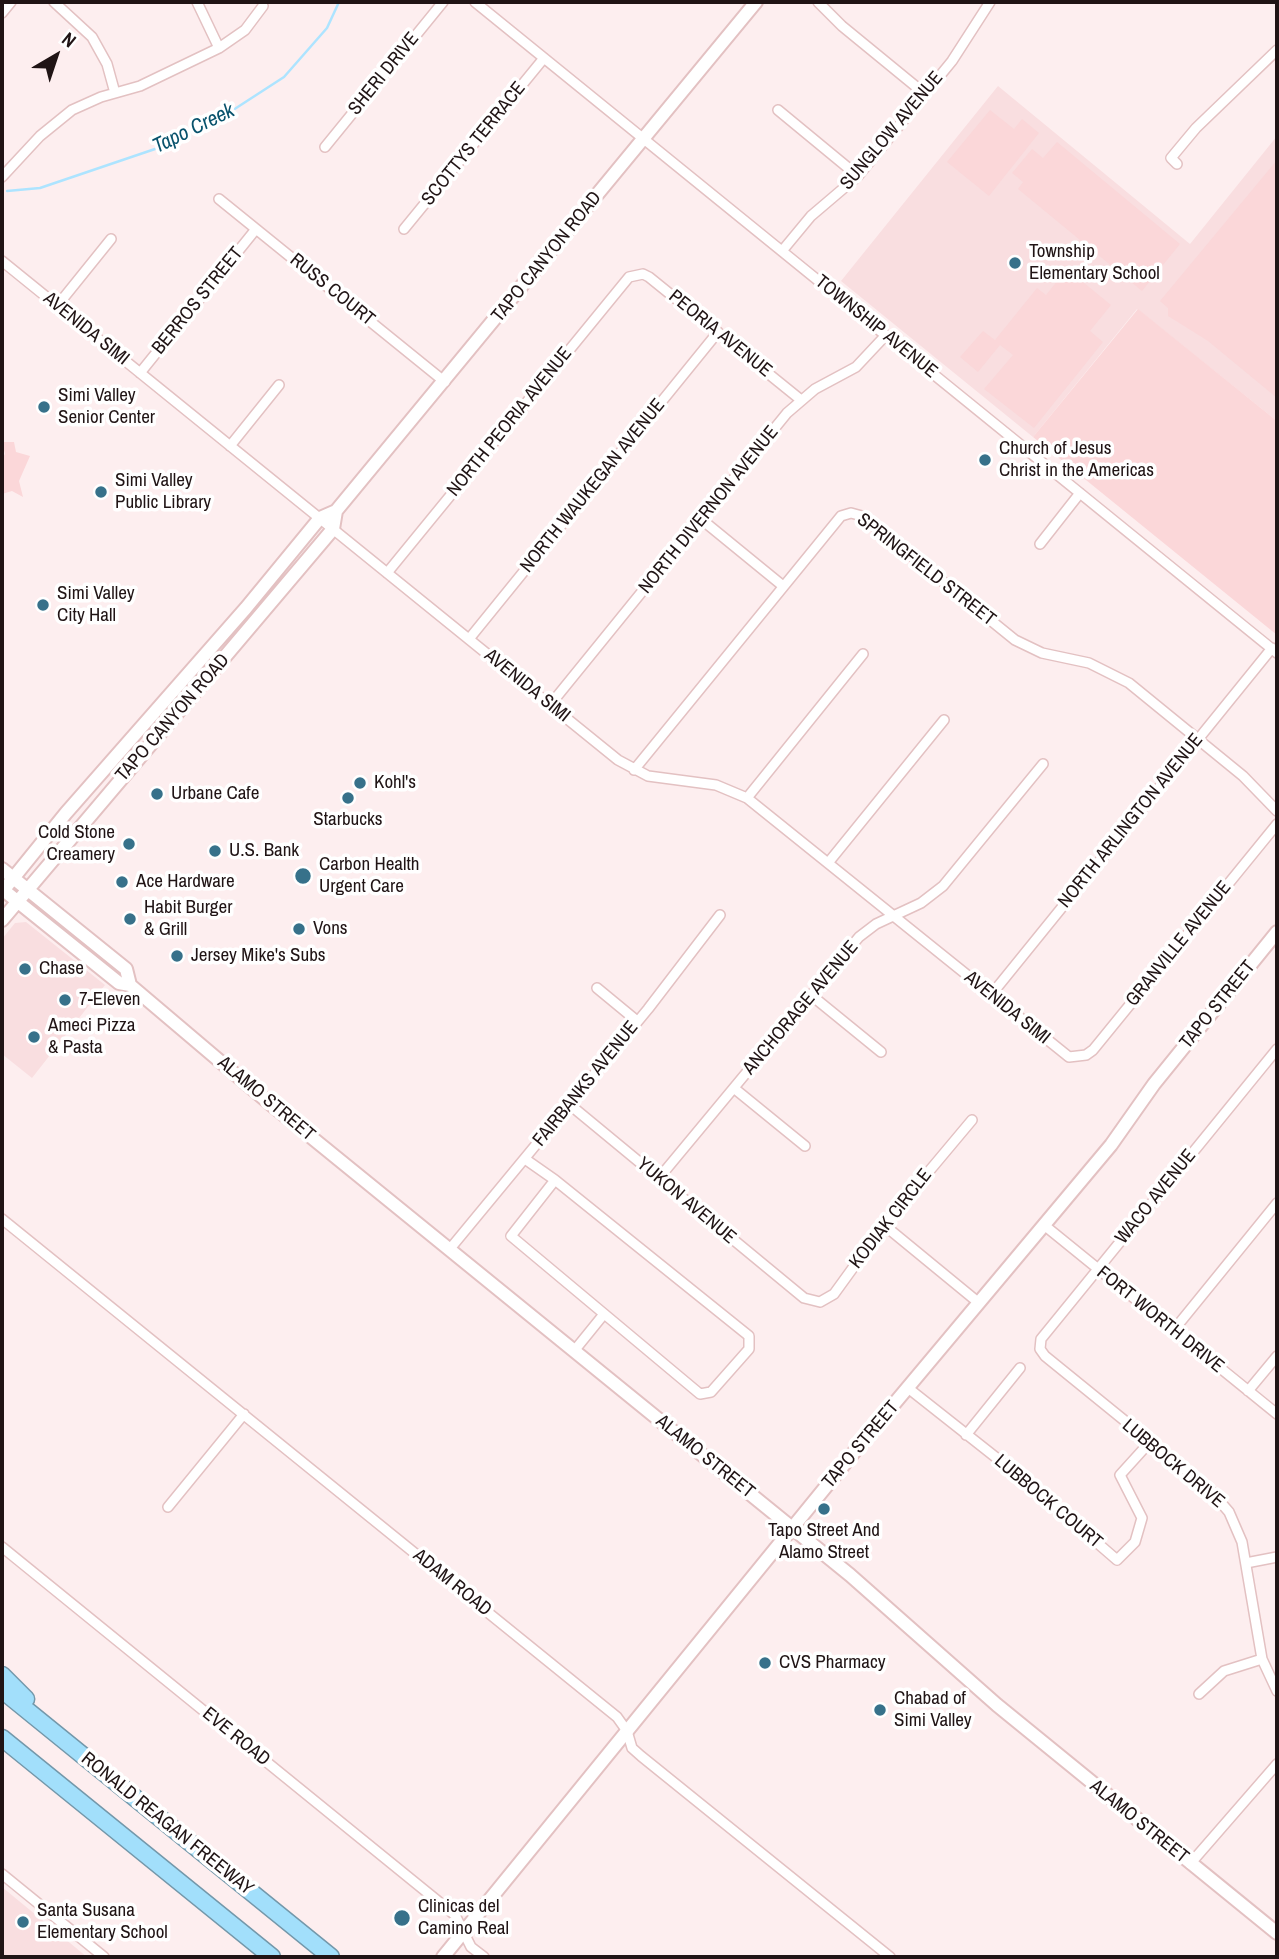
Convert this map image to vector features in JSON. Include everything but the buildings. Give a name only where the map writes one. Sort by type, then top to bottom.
[{"type":"highway","points":[[2,1675],[63,1740]]},
{"type":"highway","name":"RONALD REAGAN FREEWAY","points":[[2,1690],[331,1957]]},
{"type":"highway","name":"RONALD REAGAN FREEWAY","points":[[2,1738],[272,1957]]},
{"type":"main road","name":"TAPO CANYON ROAD","points":[[2,891],[320,518],[336,511],[756,2]]},
{"type":"main road","points":[[333,529],[336,511]]},
{"type":"main road","name":"TAPO CANYON ROAD","points":[[2,920],[333,529]]},
{"type":"main road","name":"ALAMO STREET","points":[[2,869],[126,969],[130,985]]},
{"type":"main road","name":"ALAMO STREET","points":[[2,891],[119,984],[130,985],[449,1250],[792,1528],[996,1705],[1190,1864],[1275,1926]]},
{"type":"main road","name":"TAPO STREET","points":[[443,1957],[792,1528],[1044,1225],[1277,932]]},
{"type":"street","points":[[2,13],[11,2]]},
{"type":"street","points":[[54,2],[92,37],[107,64],[115,93]]},
{"type":"street","points":[[197,2],[219,48]]},
{"type":"street","name":"SHERI DRIVE","points":[[325,147],[443,2]]},
{"type":"street","name":"TOWNSHIP AVENUE","points":[[475,2],[1275,649]]},
{"type":"street","points":[[818,2],[842,26],[925,94]]},
{"type":"street","name":"SUNGLOW AVENUE","points":[[782,251],[811,216],[859,176],[925,94],[990,2]]},
{"type":"street","points":[[2,177],[59,118],[86,103],[140,86],[219,48],[245,30],[263,6]]},
{"type":"street","points":[[1177,164],[1171,158],[1196,128],[1277,50]]},
{"type":"street","name":"SCOTTYS TERRACE","points":[[404,229],[544,58]]},
{"type":"street","points":[[778,110],[859,176]]},
{"type":"street","name":"RUSS COURT","points":[[219,199],[445,382]]},
{"type":"street","name":"BERROS STREET","points":[[140,373],[256,229]]},
{"type":"street","points":[[57,306],[111,239]]},
{"type":"street","name":"AVENIDA SIMI","points":[[2,261],[634,770],[662,780],[716,785],[747,798],[1062,1053],[1077,1058]]},
{"type":"street","name":"PEORIA AVENUE","points":[[636,275],[649,277],[801,400]]},
{"type":"street","name":"NORTH PEORIA AVENUE","points":[[387,573],[623,282],[636,275]]},
{"type":"street","name":"NORTH WAUKEGAN AVENUE","points":[[469,639],[718,332]]},
{"type":"street","name":"NORTH DIVERNON AVENUE","points":[[550,705],[801,400],[856,368],[886,335]]},
{"type":"street","points":[[230,446],[279,386]]},
{"type":"street","points":[[1040,544],[1080,493]]},
{"type":"street","name":"SPRINGFIELD STREET","points":[[634,770],[841,516],[856,513],[1015,639],[1042,653],[1089,663],[1112,672],[1243,775],[1277,811]]},
{"type":"street","points":[[701,519],[783,586]]},
{"type":"street","name":"NORTH ARLINGTON AVENUE","points":[[991,995],[1198,739],[1275,649]]},
{"type":"street","points":[[747,798],[863,654]]},
{"type":"street","points":[[828,863],[944,720]]},
{"type":"street","name":"ANCHORAGE AVENUE","points":[[659,1178],[859,937],[893,915],[921,903],[943,886],[1043,764]]},
{"type":"street","name":"GRANVILLE AVENUE","points":[[1077,1058],[1093,1050],[1277,824]]},
{"type":"street","name":"FAIRBANKS AVENUE","points":[[449,1250],[637,1021],[720,915]]},
{"type":"street","points":[[597,988],[637,1021]]},
{"type":"street","points":[[811,995],[881,1052]]},
{"type":"street","name":"WACO AVENUE","points":[[1040,1349],[1041,1339],[1277,1049]]},
{"type":"street","points":[[734,1088],[805,1146]]},
{"type":"street","name":"YUKON AVENUE","points":[[569,1104],[804,1298]]},
{"type":"street","name":"KODIAK CIRCLE","points":[[804,1298],[820,1302],[834,1294],[884,1225],[972,1120]]},
{"type":"street","points":[[525,1159],[555,1180],[749,1336],[749,1349],[711,1392],[700,1394],[511,1236],[555,1180]]},
{"type":"street","points":[[1173,1331],[1277,1203]]},
{"type":"street","name":"ADAM ROAD","points":[[2,1219],[617,1717],[627,1731],[632,1748],[641,1756],[890,1957]]},
{"type":"street","points":[[884,1225],[979,1303]]},
{"type":"street","name":"FORT WORTH DRIVE","points":[[1044,1225],[1277,1414]]},
{"type":"street","points":[[574,1351],[604,1314]]},
{"type":"street","name":"LUBBOCK DRIVE","points":[[1040,1349],[1045,1356],[1218,1498],[1237,1525],[1262,1659],[1277,1691]]},
{"type":"street","points":[[1248,1391],[1277,1356]]},
{"type":"street","points":[[966,1435],[1020,1368]]},
{"type":"street","name":"LUBBOCK COURT","points":[[908,1388],[1027,1482],[1117,1560],[1135,1542],[1142,1518],[1120,1475],[1149,1443]]},
{"type":"street","points":[[168,1507],[244,1414]]},
{"type":"street","name":"EVE ROAD","points":[[2,1547],[456,1915],[472,1948],[484,1957]]},
{"type":"street","points":[[1246,1563],[1277,1558]]},
{"type":"street","points":[[1199,1694],[1224,1671],[1262,1659]]},
{"type":"street","points":[[1190,1864],[1277,1764]]},
{"type":"street","points":[[2,1874],[104,1957]]},
{"type":"shaded area","name":"Township Elementary School","points":[[998,86],[1190,244],[1277,136],[1277,421],[1137,309],[1033,437],[841,281]]},
{"type":"shaded area","points":[[990,110],[1014,129],[1022,119],[1039,133],[989,196],[947,162]]},
{"type":"shaded area","points":[[1057,142],[1180,244],[1142,291],[1018,189],[1023,182],[1012,173],[1032,149],[1043,158]]},
{"type":"shaded area","points":[[1277,160],[1277,398],[1208,341],[1168,316],[1168,308],[1160,301]]},
{"type":"shaded area","points":[[1067,269],[1111,305],[1090,331],[1103,342],[1034,428],[984,389],[1013,355],[1000,345],[978,372],[960,357],[983,331],[995,340],[1037,288],[1046,295]]},
{"type":"shaded area","points":[[1138,309],[1277,421],[1277,635],[1033,437]]},
{"type":"shaded area","points":[[2,442],[14,442],[16,452],[30,456],[19,481],[23,497],[12,491],[2,494],[2,458],[5,454]]},
{"type":"shaded area","points":[[26,922],[105,985],[32,1078],[2,1054],[2,939],[15,923]]},
{"type":"shaded area","name":"Santa Susana Elementary School","points":[[2,1887],[87,1957],[2,1957]]},
{"type":"waterway","name":"Tapo Creek","points":[[7,191],[40,188],[155,149],[230,112],[284,77],[327,28],[339,2]]},
{"type":"place","name":"Township Elementary School","points":[[1015,263]]},
{"type":"place","name":"Simi Valley Senior Center","points":[[44,407]]},
{"type":"place","name":"Church of Jesus Christ in the Americas","points":[[985,460]]},
{"type":"place","name":"Simi Valley Public Library","points":[[101,492]]},
{"type":"place","name":"Simi Valley City Hall","points":[[43,605]]},
{"type":"place","name":"Kohl's","points":[[360,783]]},
{"type":"place","name":"Urbane Cafe","points":[[157,794]]},
{"type":"place","name":"Starbucks","points":[[348,798]]},
{"type":"place","name":"Cold Stone Creamery","points":[[129,844]]},
{"type":"place","name":"U.S. Bank","points":[[215,851]]},
{"type":"place","name":"Carbon Health Urgent Care","points":[[303,876]]},
{"type":"place","name":"Ace Hardware","points":[[122,882]]},
{"type":"place","name":"Habit Burger & Grill","points":[[130,919]]},
{"type":"place","name":"Vons","points":[[299,929]]},
{"type":"place","name":"Jersey Mike's Subs","points":[[177,956]]},
{"type":"place","name":"Chase","points":[[25,969]]},
{"type":"place","name":"7-Eleven","points":[[65,1000]]},
{"type":"place","name":"Ameci Pizza & Pasta","points":[[34,1037]]},
{"type":"place","name":"Tapo Street And Alamo Street","points":[[824,1509]]},
{"type":"place","name":"CVS Pharmacy","points":[[765,1663]]},
{"type":"place","name":"Chabad of Simi Valley","points":[[880,1710]]},
{"type":"place","name":"Clinicas del Camino Real","points":[[402,1918]]},
{"type":"place","name":"Santa Susana Elementary School","points":[[23,1922]]}]
